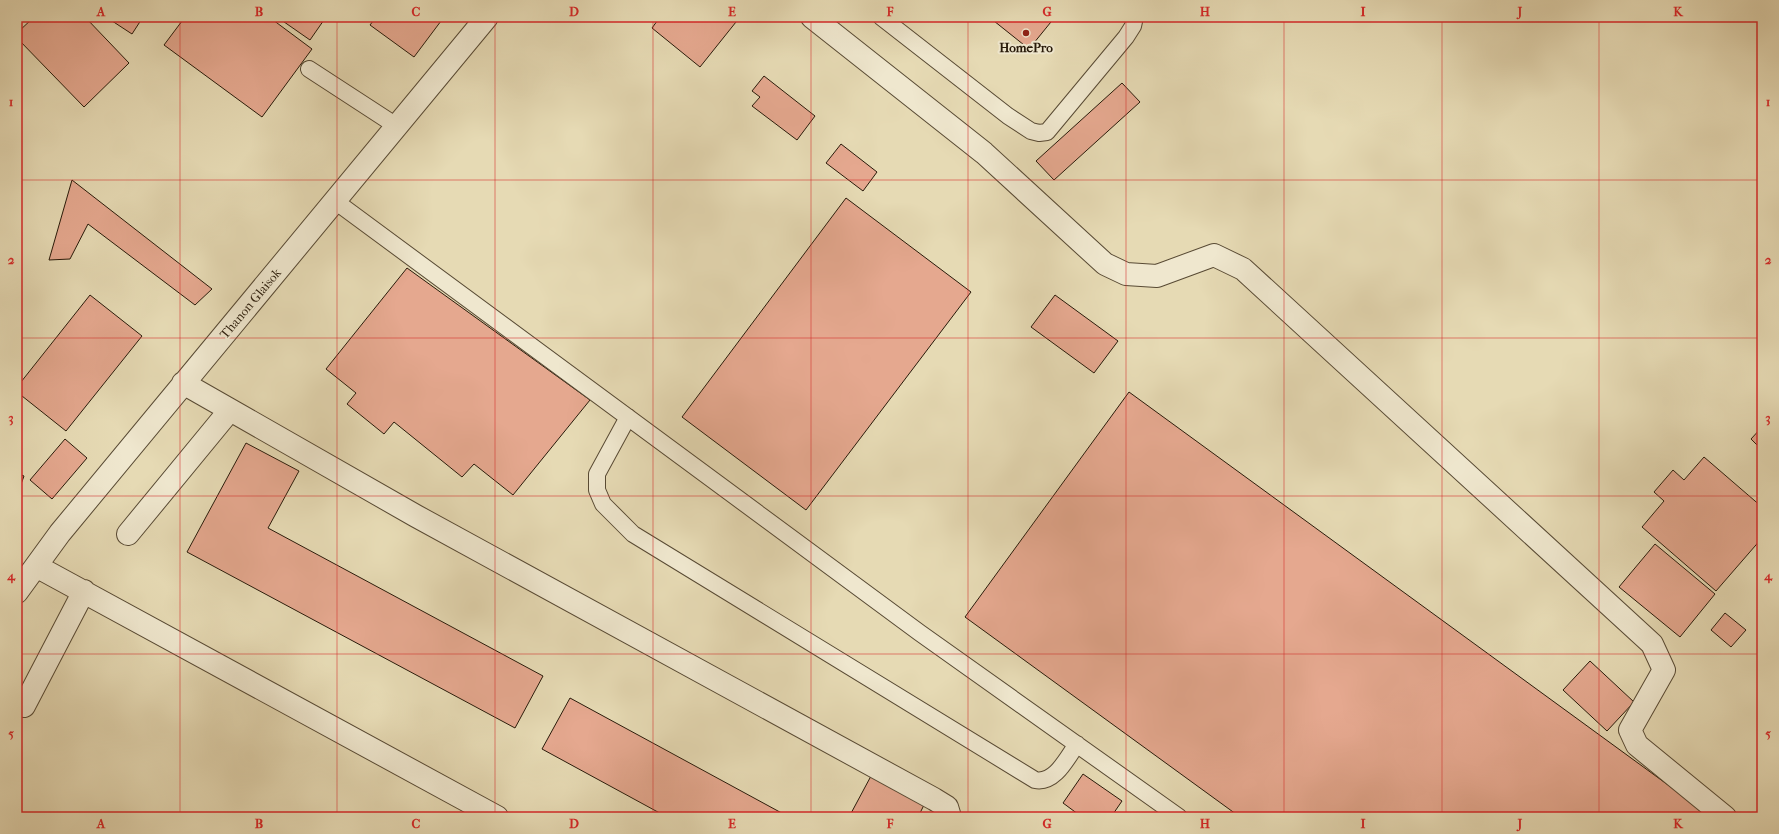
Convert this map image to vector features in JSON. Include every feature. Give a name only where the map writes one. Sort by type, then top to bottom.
[{"type":"street","name":"Thanon Glaisok","points":[[17,592],[60,533],[486,17]]},
{"type":"street","points":[[812,17],[984,153],[1105,264],[1126,274],[1157,276],[1214,255],[1243,269],[1652,644],[1664,670],[1630,730],[1637,745],[1725,817]]},
{"type":"street","points":[[183,384],[416,516],[934,798],[947,807],[950,817]]},
{"type":"street","points":[[128,534],[230,410]]},
{"type":"street","points":[[36,566],[497,817]]},
{"type":"street","points":[[24,706],[84,591]]},
{"type":"lane","points":[[881,17],[1008,116],[1031,131],[1039,133],[1047,132],[1126,37],[1134,26],[1135,17]]},
{"type":"lane","points":[[309,69],[396,125]]},
{"type":"lane","points":[[335,200],[920,633],[1179,817]]},
{"type":"lane","points":[[628,417],[596,474],[597,490],[603,504],[633,534],[1035,780],[1042,782],[1053,776],[1077,744]]},
{"type":"building","points":[[34,17],[85,17],[129,63],[84,107],[17,38],[17,33]]},
{"type":"building","points":[[106,17],[143,17],[132,34]]},
{"type":"building","points":[[185,17],[269,17],[312,49],[262,117],[164,45]]},
{"type":"building","points":[[277,17],[326,17],[310,40]]},
{"type":"building","points":[[376,17],[444,17],[414,57],[370,25]]},
{"type":"building","points":[[660,17],[740,17],[700,67],[652,28]]},
{"type":"building","name":"HomePro","points":[[989,17],[1055,17],[1029,49]]},
{"type":"building","points":[[764,76],[815,116],[797,140],[752,106],[760,97],[752,91]]},
{"type":"building","points":[[1122,83],[1140,102],[1054,180],[1036,161]]},
{"type":"building","points":[[841,144],[877,172],[863,191],[826,163]]},
{"type":"building","points":[[72,180],[212,289],[195,305],[88,224],[70,259],[49,260]]},
{"type":"building","points":[[846,198],[971,292],[806,510],[682,417]]},
{"type":"building","points":[[407,268],[590,400],[513,495],[474,464],[462,477],[394,422],[384,434],[347,404],[356,393],[326,369]]},
{"type":"building","points":[[90,295],[142,336],[66,431],[17,392],[17,387]]},
{"type":"building","points":[[1055,295],[1118,341],[1094,373],[1031,327]]},
{"type":"building","points":[[1129,392],[1712,817],[1240,817],[965,617]]},
{"type":"building","points":[[1762,427],[1762,450],[1751,439]]},
{"type":"building","points":[[65,439],[87,458],[52,499],[30,480]]},
{"type":"building","points":[[246,443],[299,471],[268,528],[543,676],[515,728],[187,552]]},
{"type":"building","points":[[1704,457],[1762,507],[1762,538],[1716,591],[1642,527],[1664,501],[1654,492],[1673,470],[1684,480]]},
{"type":"building","points":[[17,473],[24,476],[17,495]]},
{"type":"building","points":[[1655,544],[1715,594],[1680,637],[1619,587]]},
{"type":"building","points":[[1725,613],[1746,630],[1731,647],[1711,630]]},
{"type":"building","points":[[1590,661],[1634,702],[1607,731],[1563,690]]},
{"type":"building","points":[[570,698],[789,817],[667,817],[542,749]]},
{"type":"building","points":[[1083,774],[1122,801],[1111,817],[1082,817],[1063,803]]},
{"type":"building","points":[[871,776],[924,805],[918,817],[849,817]]},
{"type":"place","name":"HomePro","points":[[1026,33]]}]
